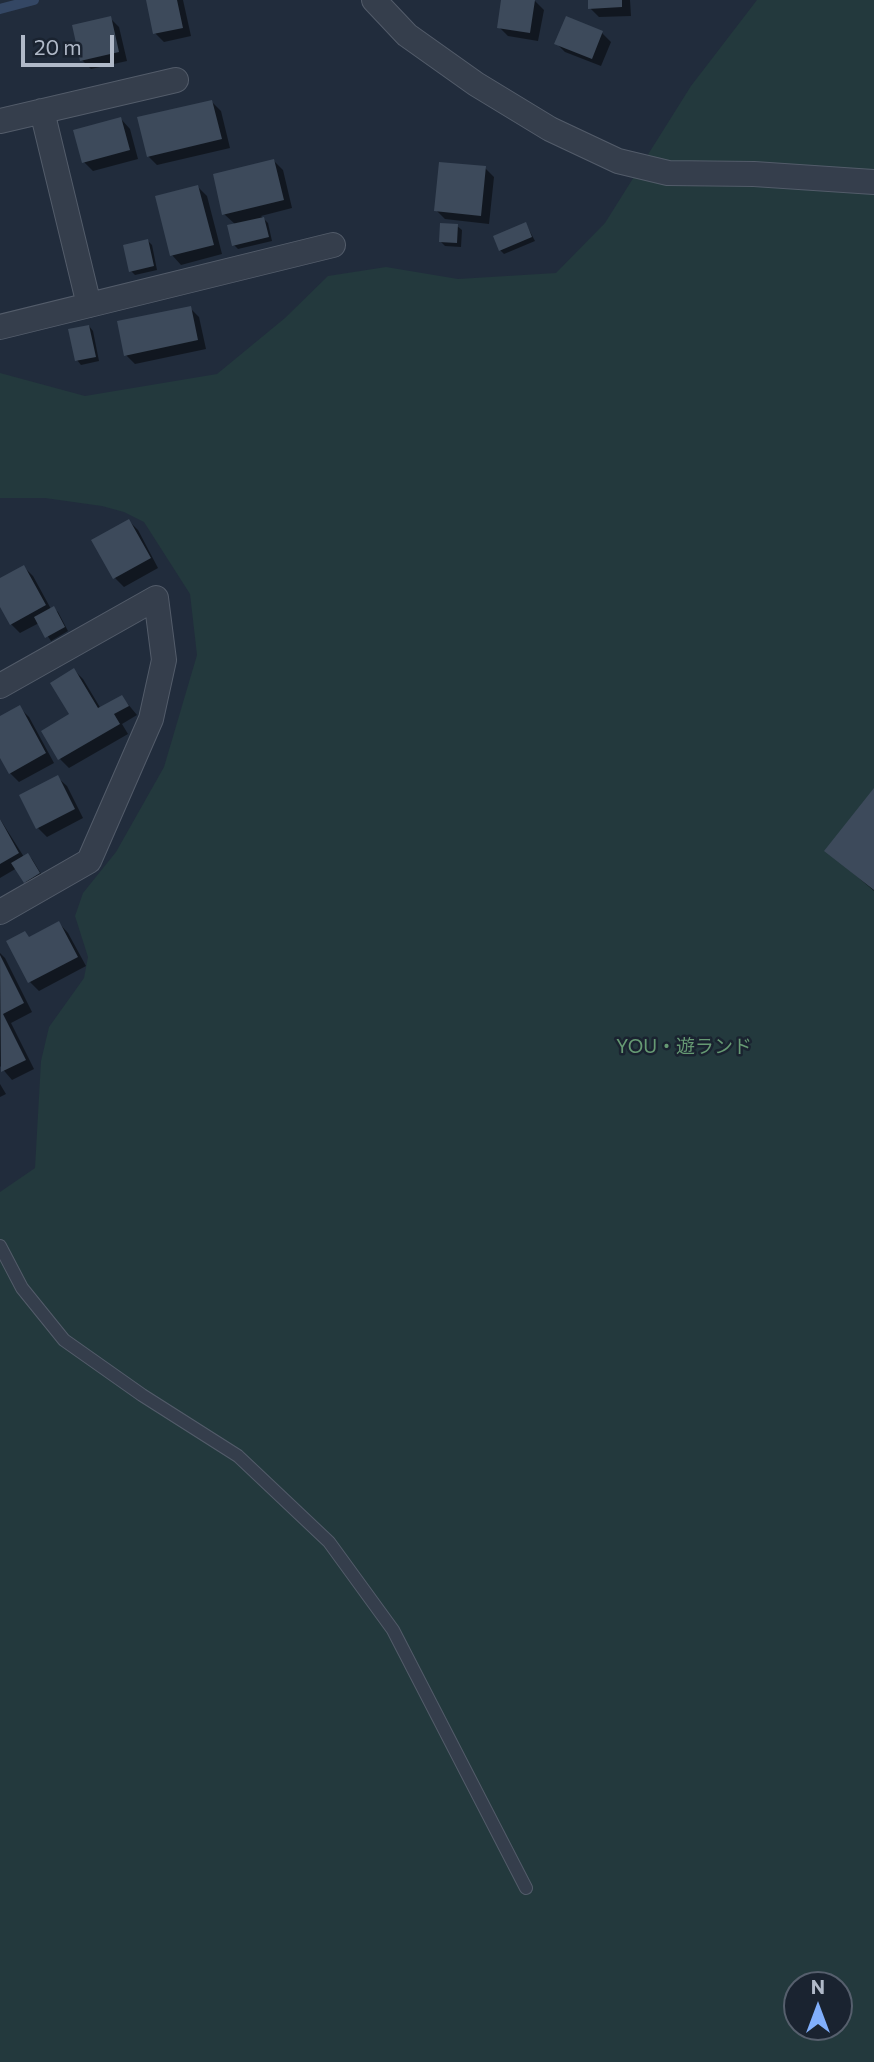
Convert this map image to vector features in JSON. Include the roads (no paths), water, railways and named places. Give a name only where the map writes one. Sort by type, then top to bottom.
[{"type":"street","points":[[374,0],[407,35],[476,84],[550,129],[618,161],[668,173],[754,174],[874,182]]},
{"type":"street","points":[[0,121],[176,80]]},
{"type":"street","points":[[42,111],[89,305]]},
{"type":"street","points":[[0,327],[333,244]]},
{"type":"street","points":[[0,686],[156,598],[164,660],[151,719],[89,861],[0,912]]},
{"type":"lane","points":[[0,1246],[22,1288],[64,1340],[142,1395],[239,1456],[329,1542],[393,1630],[526,1888]]},
{"type":"waterway","points":[[0,9],[34,0]]},
{"type":"park label","name":"YOU・遊ランド","points":[[684,1047]]}]
